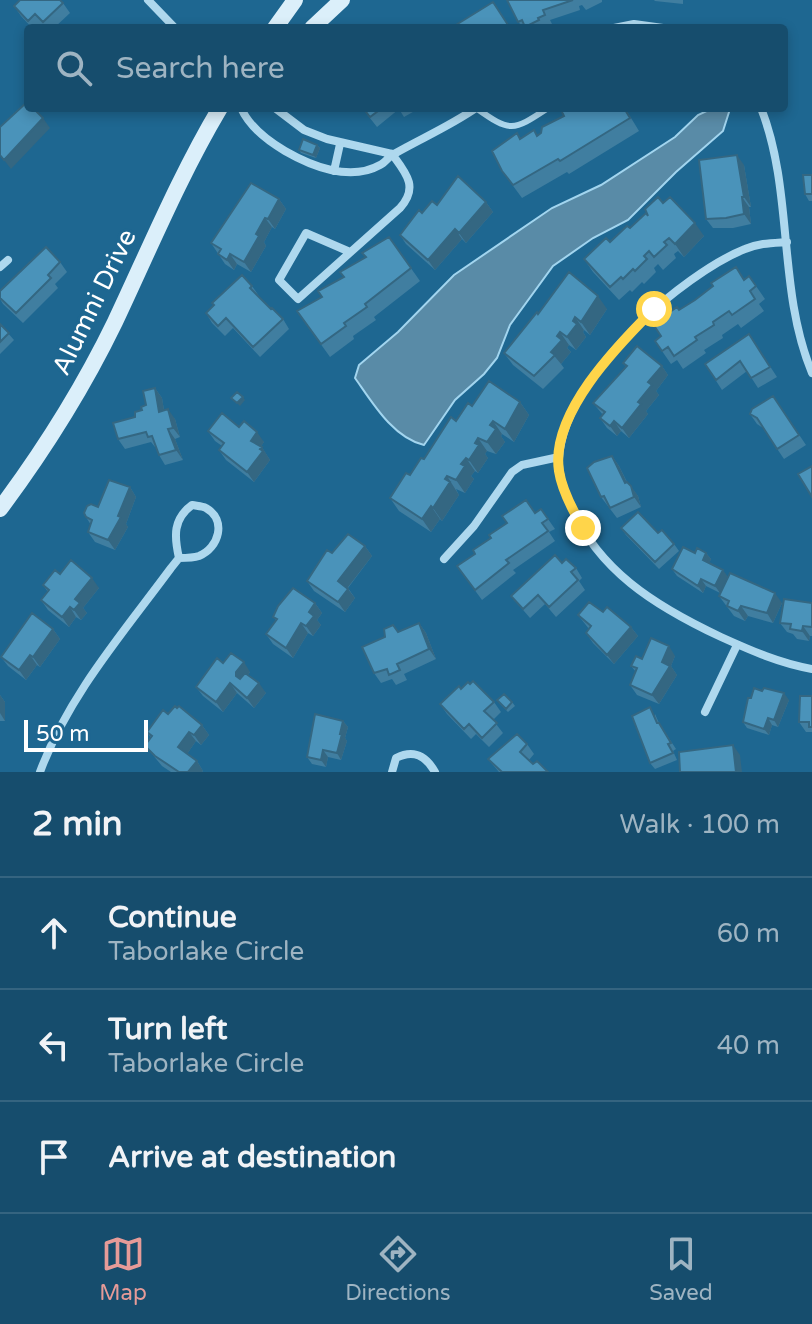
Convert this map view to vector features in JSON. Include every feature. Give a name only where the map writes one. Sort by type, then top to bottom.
[{"type":"main road","points":[[278,24],[295,0]]},
{"type":"main road","points":[[316,24],[342,0]]},
{"type":"main road","name":"Alumni Drive","points":[[0,509],[42,452],[89,373],[180,177],[218,112]]},
{"type":"street","points":[[148,0],[171,24]]},
{"type":"street","points":[[243,112],[246,120],[275,145],[312,166],[334,171],[363,171],[381,165],[392,154],[469,112]]},
{"type":"street","points":[[280,112],[304,130],[340,144],[392,154],[410,178],[411,190],[406,201],[350,252],[298,299],[279,280],[306,233],[350,252]]},
{"type":"street","points":[[762,112],[773,151],[795,309],[812,373]]},
{"type":"street","points":[[334,171],[340,144]]},
{"type":"street","points":[[787,242],[764,243],[733,254],[672,293],[654,309],[615,351],[575,403],[562,437],[559,470],[572,509],[583,528],[615,569],[638,592],[666,610],[737,645],[762,656],[812,669]]},
{"type":"street","points":[[0,267],[8,260]]},
{"type":"street","points":[[444,559],[474,526],[512,472],[522,465],[559,457]]},
{"type":"street","points":[[40,772],[61,724],[78,696],[179,558],[176,526],[181,513],[192,505],[206,508],[216,519],[219,534],[213,548],[197,557],[179,558]]},
{"type":"street","points":[[705,712],[737,645]]},
{"type":"street","points":[[392,772],[396,758],[406,753],[419,755],[428,761],[435,772]]},
{"type":"lane","points":[[481,112],[499,125],[519,126],[542,112]]},
{"type":"water","points":[[729,112],[723,131],[628,220],[593,238],[553,266],[510,325],[497,358],[455,400],[424,445],[393,427],[355,378],[359,365],[398,332],[454,275],[552,208],[601,185],[675,137],[698,115]]},
{"type":"building","points":[[20,0],[60,0],[63,3],[43,22],[35,14],[28,21],[14,6]]},
{"type":"building","points":[[507,0],[573,0],[543,10],[545,15],[531,24],[524,24],[522,20],[518,22]]},
{"type":"building","points":[[493,2],[507,24],[457,24]]},
{"type":"building","points":[[24,105],[24,112],[37,112],[43,118],[4,160],[0,155],[0,127]]},
{"type":"building","points":[[562,112],[626,112],[630,118],[560,161],[558,159],[513,185],[492,151],[517,133],[520,139],[534,130],[537,136],[542,127],[564,116]]},
{"type":"building","points":[[303,139],[317,145],[313,155],[299,150]]},
{"type":"building","points":[[737,155],[744,214],[706,219],[699,160]]},
{"type":"building","points":[[803,175],[812,175],[812,194],[805,194]]},
{"type":"building","points":[[458,176],[486,202],[459,233],[455,229],[428,260],[400,235],[419,210],[422,213],[432,201],[437,205]]},
{"type":"building","points":[[251,183],[279,199],[256,234],[259,236],[244,262],[230,254],[227,260],[218,254],[221,249],[211,243]]},
{"type":"building","points":[[658,197],[663,203],[670,197],[695,223],[675,244],[669,238],[664,242],[667,245],[654,257],[649,251],[644,256],[647,259],[635,271],[633,269],[610,287],[584,259],[606,238],[610,242],[646,213],[648,216],[645,209]]},
{"type":"building","points":[[389,237],[411,268],[321,344],[297,311],[322,297],[318,291],[344,277],[340,272],[366,257],[362,253]]},
{"type":"building","points":[[46,247],[60,262],[48,275],[51,278],[16,313],[0,298],[0,291]]},
{"type":"building","points":[[736,267],[744,280],[749,276],[756,286],[750,291],[755,299],[732,315],[729,311],[713,322],[714,325],[695,337],[697,340],[674,356],[668,347],[662,351],[655,341],[661,336],[653,324],[677,307],[679,310],[695,300],[713,286],[711,283]]},
{"type":"building","points":[[569,272],[598,296],[581,322],[575,317],[573,321],[577,324],[567,337],[560,332],[557,336],[562,340],[551,352],[555,355],[534,376],[504,353]]},
{"type":"building","points":[[242,275],[252,286],[250,288],[283,319],[253,347],[226,318],[218,326],[206,313],[214,305],[212,303]]},
{"type":"building","points":[[0,324],[9,333],[0,342]]},
{"type":"building","points":[[749,334],[770,367],[751,378],[740,361],[716,380],[705,364]]},
{"type":"building","points":[[637,346],[662,366],[648,382],[652,385],[622,428],[614,421],[610,426],[600,418],[605,412],[593,403],[627,366],[623,363]]},
{"type":"building","points":[[489,381],[520,402],[505,429],[493,421],[490,425],[496,429],[487,442],[478,438],[475,443],[479,445],[469,460],[466,458],[461,464],[465,466],[456,480],[447,476],[445,479],[450,482],[422,519],[390,498],[406,473],[410,475],[421,458],[424,459],[451,417],[456,421],[468,403],[472,406]]},
{"type":"building","points":[[155,388],[159,412],[168,409],[173,428],[168,429],[176,450],[159,455],[152,436],[148,437],[146,432],[118,439],[113,423],[135,417],[135,412],[146,405],[143,391]]},
{"type":"building","points":[[237,392],[243,397],[237,403],[231,398]]},
{"type":"building","points":[[773,396],[799,435],[777,449],[757,418],[750,414],[752,409]]},
{"type":"building","points":[[222,413],[239,427],[244,421],[257,432],[251,441],[262,447],[260,449],[263,451],[247,472],[219,450],[224,443],[208,431]]},
{"type":"building","points":[[612,456],[625,483],[631,486],[634,497],[610,508],[587,468]]},
{"type":"building","points":[[812,466],[812,497],[798,474]]},
{"type":"building","points":[[109,480],[130,487],[118,516],[121,517],[108,540],[88,532],[92,520],[84,513],[91,504],[98,507]]},
{"type":"building","points":[[526,500],[535,513],[541,509],[548,519],[542,523],[548,531],[506,560],[509,563],[475,590],[457,566],[475,554],[473,550],[491,538],[489,535],[507,523],[502,516]]},
{"type":"building","points":[[638,512],[658,533],[662,530],[674,544],[655,562],[621,528]]},
{"type":"building","points":[[348,534],[365,546],[338,581],[348,589],[338,602],[307,581],[327,550],[332,553]]},
{"type":"building","points":[[683,547],[695,553],[697,548],[706,553],[703,560],[723,570],[715,586],[701,579],[698,586],[672,569]]},
{"type":"building","points":[[555,555],[562,563],[566,559],[576,568],[571,572],[578,580],[549,607],[538,595],[523,609],[511,596]]},
{"type":"building","points":[[71,560],[92,578],[75,599],[80,603],[74,610],[70,607],[62,617],[41,600],[49,590],[43,585],[55,570],[60,574]]},
{"type":"building","points":[[730,573],[775,593],[767,613],[741,606],[738,611],[727,606],[729,601],[719,596]]},
{"type":"building","points":[[293,588],[315,603],[309,612],[314,616],[306,626],[301,623],[286,648],[266,634],[277,619],[273,617],[278,606]]},
{"type":"building","points":[[784,599],[812,603],[812,627],[803,626],[802,631],[790,629],[791,624],[780,623]]},
{"type":"building","points":[[589,602],[603,612],[607,607],[631,627],[607,655],[586,633],[591,626],[578,615]]},
{"type":"building","points":[[32,613],[53,629],[33,657],[30,655],[19,670],[1,657]]},
{"type":"building","points":[[419,623],[429,649],[397,664],[400,670],[389,675],[387,669],[374,673],[362,647],[385,637],[384,629],[393,625],[398,632]]},
{"type":"building","points":[[651,638],[669,646],[662,662],[670,666],[652,695],[630,685],[637,668],[631,666],[636,656],[642,659]]},
{"type":"building","points":[[231,653],[244,662],[236,676],[240,679],[245,673],[259,683],[247,698],[230,683],[216,702],[196,687],[217,658],[223,663]]},
{"type":"building","points":[[473,681],[494,702],[484,711],[497,723],[482,738],[469,724],[464,729],[440,704],[459,686],[461,689]]},
{"type":"building","points":[[754,688],[784,693],[774,720],[768,718],[764,729],[743,722],[748,698],[751,698]]},
{"type":"building","points":[[504,694],[512,702],[506,709],[497,700]]},
{"type":"building","points":[[800,696],[812,696],[812,727],[809,727],[809,722],[799,722]]},
{"type":"building","points":[[175,706],[202,725],[194,735],[189,732],[178,747],[197,761],[188,772],[179,772],[155,756],[146,744],[152,736],[147,732],[163,710],[168,714]]},
{"type":"building","points":[[650,707],[671,743],[668,744],[673,753],[650,763],[632,716]]},
{"type":"building","points":[[315,714],[343,721],[337,753],[323,750],[321,760],[307,757]]},
{"type":"building","points":[[517,734],[527,744],[520,752],[533,764],[537,761],[548,772],[502,772],[488,759]]},
{"type":"building","points":[[733,745],[736,772],[680,772],[679,752]]},
{"type":"route","points":[[583,528],[572,509],[559,470],[567,421],[575,403],[595,375],[654,309]]}]
